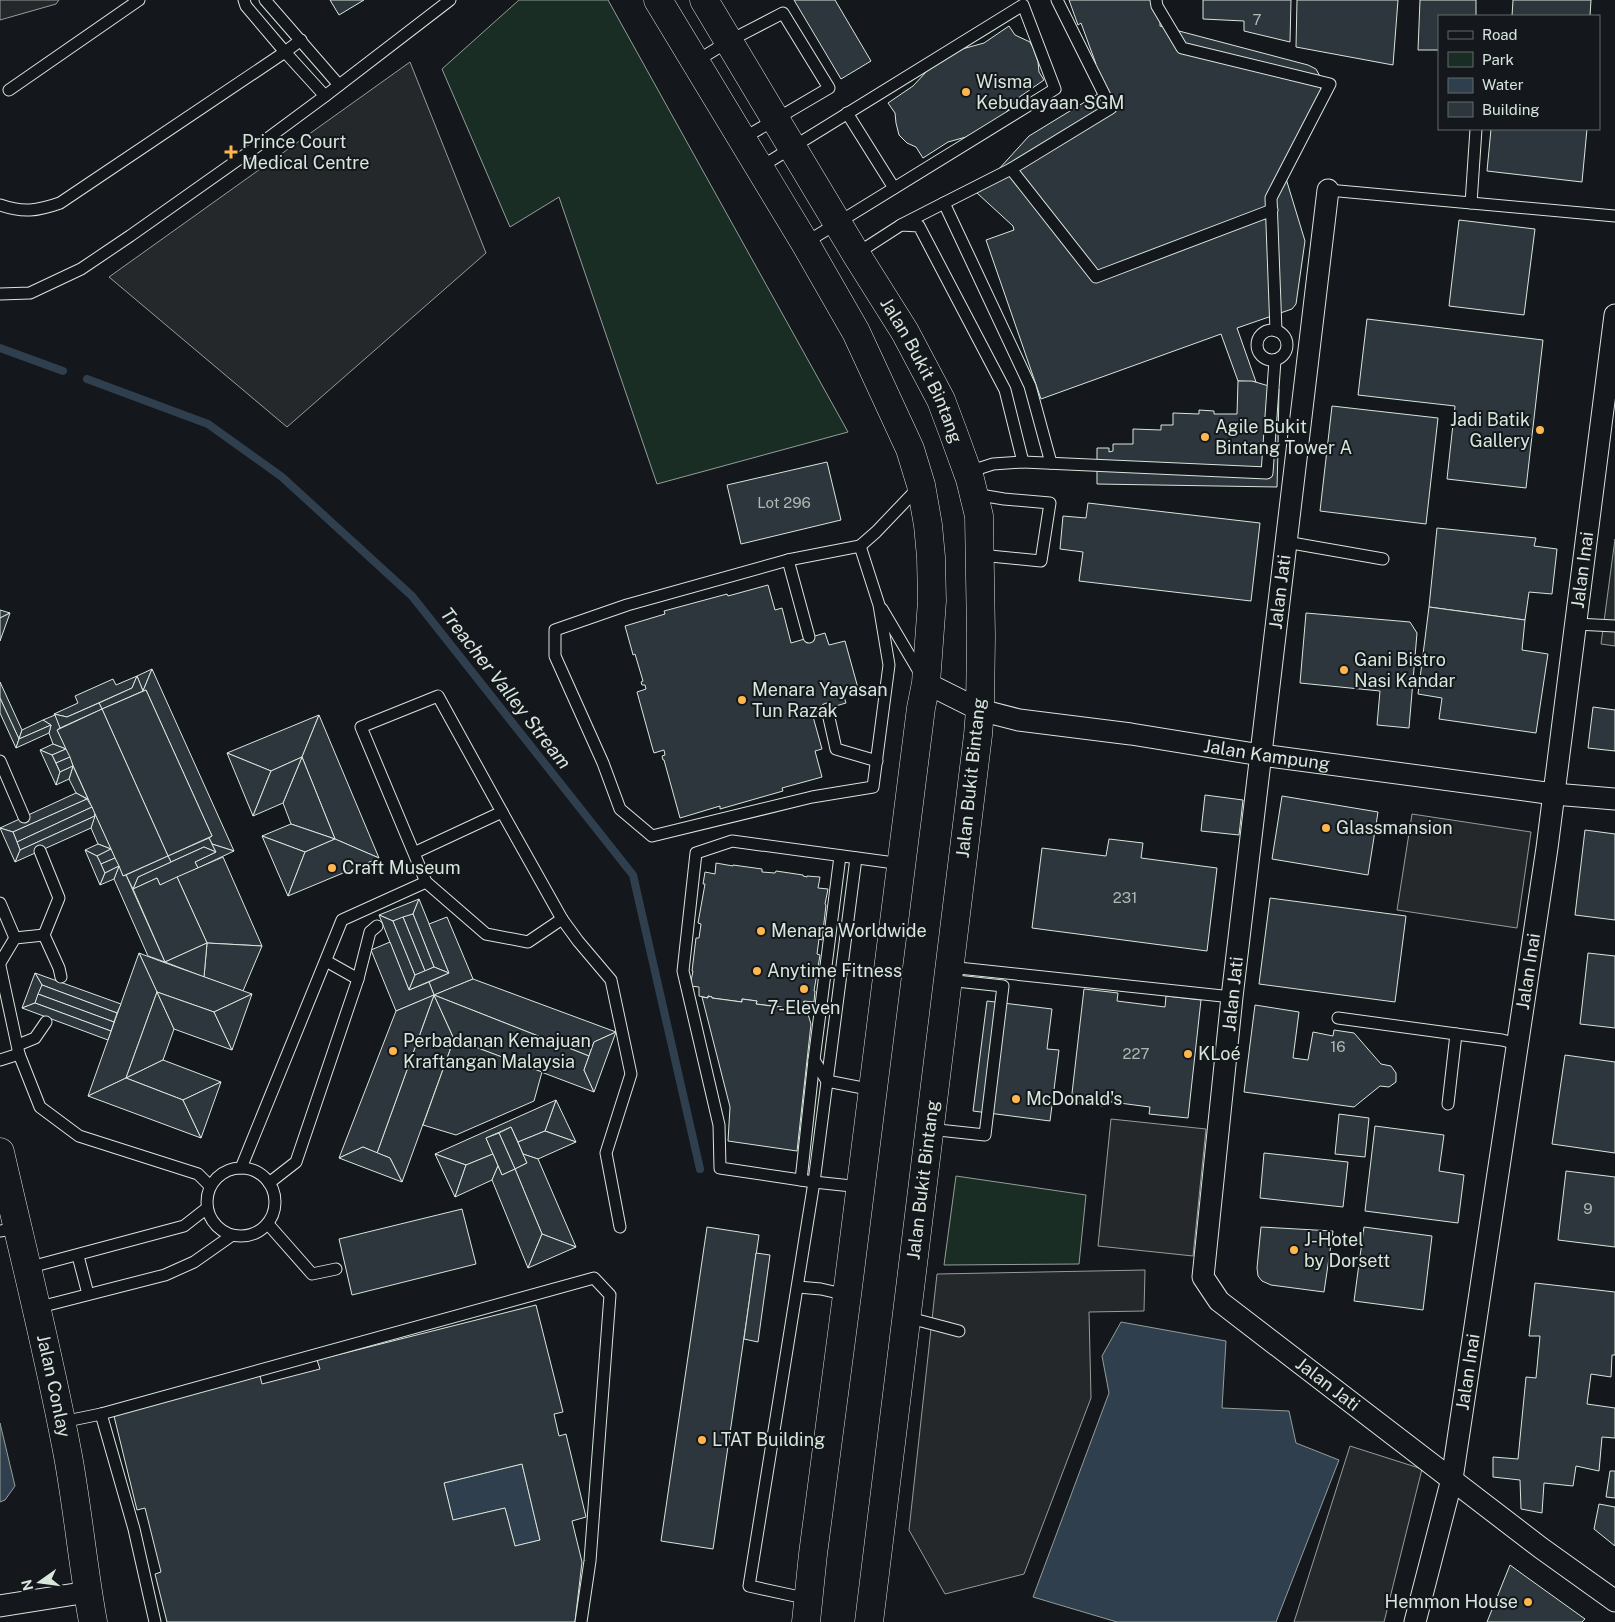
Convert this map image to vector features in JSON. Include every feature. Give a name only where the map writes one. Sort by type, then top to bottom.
[{"type":"main road","points":[[658,0],[805,243],[856,332],[905,436],[921,485],[928,525],[932,601],[926,683],[921,708],[861,1187],[812,1554],[807,1610]]},
{"type":"main road","name":"Jalan Bukit Bintang","points":[[704,0],[856,254],[905,332],[941,400],[971,483],[980,516],[980,710],[978,735],[869,1622]]},
{"type":"main road","name":"Jalan Conlay","points":[[0,1152],[9,1229],[28,1268],[61,1422],[93,1622]]},
{"type":"street","name":"Jalan Jati","points":[[1328,190],[1232,997],[1203,1277],[1219,1301],[1541,1548],[1615,1601]]},
{"type":"street","name":"Jalan Inai","points":[[1414,1622],[1452,1479],[1554,794],[1612,369],[1615,315]]},
{"type":"street","name":"Jalan Kampung","points":[[926,683],[980,710],[1019,720],[1131,734],[1261,755],[1554,794],[1615,799]]},
{"type":"street","points":[[0,1606],[88,1592]]},
{"type":"lane","points":[[9,90],[139,0]]},
{"type":"lane","points":[[244,0],[246,6],[285,52],[326,96]]},
{"type":"lane","points":[[265,0],[339,85]]},
{"type":"lane","points":[[0,294],[30,293],[81,269],[326,96],[450,0]]},
{"type":"lane","points":[[856,254],[901,225],[1011,169],[1111,108],[1057,0]]},
{"type":"lane","points":[[1156,0],[1157,6],[1182,48],[1330,84],[1271,198],[1276,331]]},
{"type":"lane","points":[[759,168],[1023,5],[1055,89],[805,243]]},
{"type":"lane","points":[[695,62],[728,40],[783,13],[824,80],[828,88],[742,139]]},
{"type":"lane","points":[[0,205],[22,211],[43,209],[60,204],[301,40]]},
{"type":"lane","points":[[847,113],[894,188]]},
{"type":"lane","points":[[1471,203],[1476,130]]},
{"type":"lane","points":[[1011,169],[1096,277],[1272,210]]},
{"type":"lane","points":[[1328,190],[1615,216]]},
{"type":"lane","points":[[944,203],[1030,386],[1051,463]]},
{"type":"lane","points":[[901,225],[919,226],[1005,390],[1023,462]]},
{"type":"lane","points":[[1276,331],[1284,336],[1287,346],[1284,355],[1275,360],[1266,359],[1258,348],[1259,338],[1266,332],[1276,331]]},
{"type":"lane","points":[[980,555],[1040,561],[1050,503],[1004,499],[971,483],[994,464],[1023,462],[1267,473],[1275,360]]},
{"type":"lane","points":[[860,546],[879,605],[889,666],[873,787],[812,797],[652,836],[620,809],[603,763],[556,656],[555,630],[627,605],[788,560],[860,546],[921,485]]},
{"type":"lane","points":[[1286,542],[1383,559]]},
{"type":"lane","points":[[788,560],[808,637]]},
{"type":"lane","points":[[879,605],[926,683]]},
{"type":"lane","points":[[1576,624],[1615,626]]},
{"type":"lane","points":[[562,919],[528,942],[486,934],[426,882],[361,728],[438,696],[562,919],[611,980],[631,1074],[606,1153],[620,1227]]},
{"type":"lane","points":[[827,709],[836,749],[877,761]]},
{"type":"lane","points":[[0,760],[24,817]]},
{"type":"lane","points":[[414,853],[502,812]]},
{"type":"lane","points":[[861,1187],[720,1168],[719,1125],[683,971],[696,853],[732,841],[902,864]]},
{"type":"lane","points":[[40,851],[59,898],[44,935],[59,968],[61,977]]},
{"type":"lane","points":[[801,1180],[840,856]]},
{"type":"lane","points":[[807,1610],[748,1586],[814,1182],[856,858]]},
{"type":"lane","points":[[241,1168],[342,920],[426,882]]},
{"type":"lane","points":[[0,903],[15,938]]},
{"type":"lane","points":[[269,1183],[296,1162],[358,980],[370,932],[377,926]]},
{"type":"lane","points":[[15,938],[44,935]]},
{"type":"lane","points":[[15,938],[0,964],[18,1050],[40,1107],[79,1136],[198,1174],[210,1186]]},
{"type":"lane","points":[[326,961],[358,980]]},
{"type":"lane","points":[[948,974],[1232,997]]},
{"type":"lane","points":[[929,1129],[985,1135],[1003,986],[948,974]]},
{"type":"lane","points":[[1338,1018],[1502,1040],[1517,1044]]},
{"type":"lane","points":[[0,1060],[35,1038],[46,1022]]},
{"type":"lane","points":[[1448,1104],[1456,1034]]},
{"type":"lane","points":[[814,1060],[827,1081],[873,1090]]},
{"type":"lane","points":[[241,1168],[257,1172],[269,1183],[275,1197],[274,1211],[268,1224],[257,1233],[244,1237],[231,1236],[215,1225],[206,1208],[210,1186],[228,1170],[241,1168]]},
{"type":"lane","points":[[28,1268],[184,1226],[206,1208]]},
{"type":"lane","points":[[268,1224],[312,1274],[336,1269]]},
{"type":"lane","points":[[36,1308],[165,1275],[194,1262],[231,1236]]},
{"type":"lane","points":[[78,1256],[88,1294]]},
{"type":"lane","points":[[61,1422],[101,1414],[594,1278],[610,1294],[590,1561],[581,1622]]},
{"type":"lane","points":[[798,1287],[821,1289],[847,1295]]},
{"type":"lane","points":[[906,1317],[959,1331]]},
{"type":"lane","points":[[101,1414],[134,1529],[155,1622]]},
{"type":"green space","points":[[519,0],[608,0],[848,432],[657,484],[559,197],[510,227],[442,69]]},
{"type":"green space","points":[[956,1176],[1086,1195],[1079,1264],[944,1265]]},
{"type":"shaded area","points":[[0,0],[59,0],[56,4],[0,20]]},
{"type":"shaded area","points":[[410,62],[486,253],[287,427],[109,277]]},
{"type":"shaded area","points":[[1615,539],[1615,646],[1601,644]]},
{"type":"shaded area","points":[[1412,814],[1531,832],[1517,928],[1397,910]]},
{"type":"shaded area","points":[[1111,1119],[1206,1129],[1193,1256],[1098,1246]]},
{"type":"shaded area","points":[[1145,1270],[1144,1311],[1089,1312],[1091,1398],[1024,1574],[945,1594],[909,1530],[937,1274]]},
{"type":"shaded area","points":[[1350,1446],[1422,1469],[1384,1622],[1294,1622]]},
{"type":"water","points":[[1121,1322],[1226,1341],[1222,1408],[1289,1411],[1296,1443],[1339,1460],[1276,1622],[1117,1622],[1033,1597],[1109,1393],[1102,1356]]},
{"type":"water","points":[[0,1423],[15,1486],[5,1500],[0,1502]]},
{"type":"water","points":[[522,1464],[540,1540],[515,1546],[505,1508],[453,1520],[444,1483]]},
{"type":"building","points":[[330,0],[364,0],[339,15]]},
{"type":"building","points":[[794,0],[835,0],[871,61],[841,79]]},
{"type":"building","points":[[1069,0],[1161,0],[1160,26],[1308,65],[1316,69],[1321,78],[1320,108],[1284,172],[1305,241],[1296,304],[1292,309],[1237,328],[1256,382],[1238,381],[1221,334],[1041,399],[986,240],[1014,230],[1013,226],[977,193],[1029,136],[1106,89],[1092,65],[1096,64],[1081,23],[1078,25]]},
{"type":"building","points":[[1203,0],[1291,0],[1290,42],[1244,31],[1244,21],[1203,19]]},
{"type":"building","points":[[1297,0],[1398,0],[1393,65],[1296,47]]},
{"type":"building","points":[[1420,0],[1476,0],[1476,15],[1438,15],[1438,50],[1418,50]]},
{"type":"building","points":[[1513,0],[1591,0],[1590,15],[1512,15]]},
{"type":"building","name":"Wisma Kebudayaan SGM","points":[[1009,26],[1015,35],[1030,42],[1038,62],[1039,72],[1044,80],[1018,98],[1004,115],[966,137],[948,142],[923,158],[916,147],[907,143],[899,135],[895,113],[888,103],[913,86],[927,71],[955,51],[984,43]]},
{"type":"building","points":[[1491,130],[1587,130],[1582,182],[1487,171]]},
{"type":"building","points":[[1459,220],[1535,229],[1524,315],[1449,306]]},
{"type":"building","points":[[1367,319],[1543,340],[1526,488],[1447,479],[1455,406],[1358,395]]},
{"type":"building","name":"Agile Bukit Bintang Tower A","points":[[1238,381],[1252,381],[1279,389],[1278,444],[1266,444],[1266,451],[1278,451],[1277,487],[1097,484],[1097,448],[1109,448],[1109,452],[1113,451],[1113,444],[1133,444],[1133,429],[1161,430],[1161,425],[1173,425],[1173,413],[1199,414],[1199,410],[1214,411],[1214,414],[1237,414]]},
{"type":"building","points":[[1332,406],[1438,418],[1426,524],[1320,511]]},
{"type":"building","points":[[827,462],[841,520],[741,544],[727,485]]},
{"type":"building","points":[[1088,503],[1260,523],[1251,601],[1079,581],[1083,552],[1060,549],[1063,516],[1086,518]]},
{"type":"building","points":[[1437,528],[1536,538],[1534,546],[1557,549],[1552,594],[1529,592],[1525,620],[1429,607]]},
{"type":"building","name":"Menara Yayasan Tun Razak","points":[[768,585],[775,610],[782,608],[791,643],[825,633],[829,645],[845,641],[858,688],[843,693],[846,703],[812,713],[822,749],[815,751],[822,777],[782,788],[783,791],[680,818],[662,756],[665,755],[664,750],[654,753],[653,750],[637,692],[646,689],[645,685],[642,685],[641,682],[643,681],[625,626],[665,614],[664,611]]},
{"type":"building","points":[[1429,607],[1525,620],[1522,650],[1548,654],[1536,733],[1439,719],[1442,698],[1418,694]]},
{"type":"building","points":[[0,610],[10,613],[0,618]]},
{"type":"building","points":[[10,613],[0,641],[0,618]]},
{"type":"building","points":[[1306,613],[1410,622],[1417,633],[1409,728],[1377,725],[1380,691],[1300,683]]},
{"type":"building","points":[[152,669],[143,691],[137,676]]},
{"type":"building","points":[[152,669],[234,851],[212,844],[209,838],[212,836],[146,690],[143,691]]},
{"type":"building","points":[[137,676],[132,688],[67,717],[54,714],[78,703],[75,696],[113,679],[116,685]]},
{"type":"building","points":[[137,676],[143,691],[102,709],[99,703],[132,688]]},
{"type":"building","points":[[0,682],[22,730],[19,739],[0,698]]},
{"type":"building","points":[[146,690],[212,836],[168,856],[102,709]]},
{"type":"building","points":[[0,698],[19,739],[16,748],[0,713]]},
{"type":"building","points":[[99,703],[102,709],[60,728],[54,714],[67,717]]},
{"type":"building","points":[[1593,707],[1615,710],[1615,751],[1588,748]]},
{"type":"building","points":[[102,709],[168,856],[123,876],[57,730]]},
{"type":"building","points":[[55,715],[60,728],[57,730],[66,749],[53,744],[49,733],[51,725],[43,720]]},
{"type":"building","points":[[319,715],[302,757],[271,771],[227,753]]},
{"type":"building","points":[[319,715],[379,858],[335,839],[302,757]]},
{"type":"building","points":[[43,720],[51,725],[19,739],[22,730]]},
{"type":"building","points":[[51,725],[49,733],[16,748],[19,739]]},
{"type":"building","points":[[53,744],[66,749],[52,755],[40,750]]},
{"type":"building","points":[[66,749],[70,757],[56,763],[52,755]]},
{"type":"building","points":[[40,750],[52,755],[60,772],[56,785]]},
{"type":"building","points":[[227,753],[271,771],[253,816]]},
{"type":"building","points":[[70,757],[73,766],[60,772],[56,763]]},
{"type":"building","points":[[302,757],[335,839],[291,824],[283,803]]},
{"type":"building","points":[[302,757],[283,803],[253,816],[271,771]]},
{"type":"building","points":[[73,766],[88,799],[76,793],[69,779]]},
{"type":"building","points":[[73,766],[69,779],[56,785],[60,772]]},
{"type":"building","points":[[76,793],[87,799],[13,832],[0,828]]},
{"type":"building","points":[[1205,795],[1243,800],[1239,835],[1201,831]]},
{"type":"building","name":"Glassmansion","points":[[1282,796],[1378,812],[1368,875],[1272,859]]},
{"type":"building","points":[[87,799],[92,807],[17,842],[13,832]]},
{"type":"building","points":[[92,807],[95,816],[20,850],[17,842]]},
{"type":"building","points":[[95,814],[111,849],[98,844],[91,828]]},
{"type":"building","points":[[95,816],[91,828],[15,862],[20,850]]},
{"type":"building","points":[[291,824],[335,839],[305,852],[262,836]]},
{"type":"building","points":[[0,828],[13,832],[20,850],[15,862]]},
{"type":"building","points":[[1585,830],[1615,834],[1615,920],[1575,915]]},
{"type":"building","points":[[262,836],[305,852],[288,896]]},
{"type":"building","points":[[209,838],[216,852],[204,847],[171,862],[168,856]]},
{"type":"building","points":[[335,839],[379,858],[288,896],[305,852]]},
{"type":"building","points":[[1109,839],[1143,843],[1141,858],[1217,868],[1207,951],[1032,928],[1042,848],[1106,856]]},
{"type":"building","points":[[98,844],[111,849],[97,856],[85,850]]},
{"type":"building","points":[[212,844],[234,851],[198,868],[195,862],[216,852]]},
{"type":"building","points":[[204,847],[216,852],[195,862],[198,868],[160,885],[157,878],[133,889],[138,877]]},
{"type":"building","points":[[111,849],[115,858],[101,864],[97,856]]},
{"type":"building","points":[[85,850],[97,856],[105,873],[100,885]]},
{"type":"building","points":[[168,856],[171,862],[138,877],[133,889],[126,875]]},
{"type":"building","points":[[223,857],[262,946],[207,943],[177,877]]},
{"type":"building","points":[[115,858],[119,866],[105,873],[101,864]]},
{"type":"building","name":"Menara Worldwide","points":[[716,863],[762,869],[762,872],[775,873],[776,871],[807,877],[820,877],[818,888],[828,889],[822,940],[819,939],[817,954],[820,955],[814,1002],[804,1001],[803,1011],[788,1007],[756,1004],[757,1001],[742,999],[742,1002],[708,996],[708,998],[699,996],[699,987],[690,986],[696,938],[699,938],[701,924],[698,923],[705,884],[703,884],[705,872],[715,874]]},
{"type":"building","points":[[119,866],[123,876],[126,875],[165,962],[148,956],[114,879]]},
{"type":"building","points":[[119,866],[114,879],[100,885],[105,873]]},
{"type":"building","points":[[177,877],[207,943],[165,962],[133,889],[157,878],[160,885]]},
{"type":"building","points":[[1270,898],[1406,916],[1395,1002],[1259,984]]},
{"type":"building","points":[[419,899],[413,914],[393,921],[379,915]]},
{"type":"building","points":[[419,899],[449,973],[434,967],[413,914]]},
{"type":"building","points":[[413,914],[434,967],[425,971],[403,917]]},
{"type":"building","points":[[379,915],[393,921],[415,975],[409,990]]},
{"type":"building","points":[[403,917],[425,971],[415,975],[393,921]]},
{"type":"building","points":[[447,917],[473,979],[434,995],[429,982],[449,973],[429,924]]},
{"type":"building","points":[[390,942],[409,990],[429,982],[434,995],[396,1011],[371,950]]},
{"type":"building","points":[[207,943],[262,946],[243,991],[204,977]]},
{"type":"building","points":[[207,943],[204,977],[165,962]]},
{"type":"building","points":[[139,953],[252,994],[214,1012],[157,992]]},
{"type":"building","points":[[139,953],[157,992],[126,1078],[88,1096]]},
{"type":"building","points":[[1588,953],[1615,956],[1615,1028],[1580,1024]]},
{"type":"building","points":[[434,967],[449,973],[409,990],[415,975]]},
{"type":"building","points":[[35,973],[121,1004],[117,1013],[42,985]]},
{"type":"building","points":[[35,973],[42,985],[35,1003],[22,1008]]},
{"type":"building","points":[[473,979],[616,1032],[594,1042],[589,1056],[434,995]]},
{"type":"building","points":[[42,985],[117,1013],[114,1022],[38,994]]},
{"type":"building","points":[[1084,989],[1118,993],[1117,1001],[1165,1007],[1166,996],[1201,1000],[1188,1118],[1149,1114],[1150,1107],[1104,1101],[1103,1106],[1071,1102]]},
{"type":"building","points":[[157,992],[174,1029],[163,1060],[126,1078]]},
{"type":"building","points":[[157,992],[214,1012],[232,1050],[174,1029]]},
{"type":"building","points":[[38,994],[114,1022],[111,1031],[35,1003]]},
{"type":"building","points":[[252,994],[232,1050],[214,1012]]},
{"type":"building","points":[[434,995],[454,1039],[402,1182],[390,1158],[377,1153]]},
{"type":"building","points":[[434,995],[377,1153],[363,1147],[339,1158],[396,1011]]},
{"type":"building","points":[[434,995],[589,1056],[584,1070],[594,1092],[454,1039]]},
{"type":"building","points":[[708,996],[742,1002],[742,999],[757,1001],[756,1004],[788,1007],[803,1011],[804,1001],[811,1024],[797,1151],[728,1141],[730,1107],[702,997],[708,998]]},
{"type":"building","points":[[987,1001],[1052,1009],[1047,1049],[1059,1050],[1050,1121],[973,1111]]},
{"type":"building","points":[[35,1003],[111,1031],[108,1040],[22,1008]]},
{"type":"building","points":[[1255,1005],[1299,1012],[1293,1058],[1308,1060],[1313,1032],[1333,1036],[1334,1030],[1354,1033],[1381,1064],[1391,1066],[1396,1073],[1396,1082],[1389,1087],[1380,1086],[1354,1107],[1244,1092]]},
{"type":"building","points":[[616,1032],[594,1092],[584,1070],[594,1042]]},
{"type":"building","points":[[454,1039],[542,1072],[534,1101],[456,1135],[423,1125]]},
{"type":"building","points":[[1565,1055],[1615,1062],[1615,1153],[1552,1144]]},
{"type":"building","points":[[163,1060],[221,1082],[183,1100],[126,1078]]},
{"type":"building","points":[[126,1078],[183,1100],[201,1138],[88,1096]]},
{"type":"building","points":[[221,1082],[201,1138],[183,1100]]},
{"type":"building","points":[[556,1100],[576,1142],[545,1131]]},
{"type":"building","points":[[556,1100],[545,1131],[518,1142],[511,1127],[486,1138],[493,1154],[466,1165],[435,1154]]},
{"type":"building","points":[[1339,1114],[1369,1118],[1365,1157],[1335,1154]]},
{"type":"building","points":[[1375,1126],[1444,1135],[1439,1171],[1464,1175],[1458,1223],[1365,1211]]},
{"type":"building","points":[[511,1127],[527,1163],[515,1169],[499,1133]]},
{"type":"building","points":[[545,1131],[576,1142],[538,1159],[523,1154],[518,1142]]},
{"type":"building","points":[[499,1133],[515,1169],[502,1175],[486,1138]]},
{"type":"building","points":[[363,1147],[390,1158],[402,1182],[339,1158]]},
{"type":"building","points":[[1264,1153],[1348,1162],[1343,1207],[1260,1198]]},
{"type":"building","points":[[435,1154],[466,1165],[455,1197]]},
{"type":"building","points":[[493,1154],[498,1166],[492,1180],[455,1197],[466,1165]]},
{"type":"building","points":[[523,1154],[538,1159],[576,1247],[542,1234],[515,1169],[527,1163]]},
{"type":"building","points":[[498,1166],[502,1175],[515,1169],[542,1234],[528,1268],[492,1180]]},
{"type":"building","points":[[1566,1171],[1615,1177],[1615,1247],[1558,1240]]},
{"type":"building","points":[[462,1209],[476,1264],[352,1295],[339,1239]]},
{"type":"building","name":"LTAT Building","points":[[707,1227],[759,1235],[713,1549],[661,1541]]},
{"type":"building","name":"J-Hotel by Dorsett","points":[[1261,1227],[1333,1231],[1324,1292],[1271,1285],[1262,1281],[1258,1276],[1257,1268]]},
{"type":"building","points":[[1364,1227],[1432,1236],[1423,1310],[1354,1301]]},
{"type":"building","points":[[542,1234],[576,1247],[528,1268]]},
{"type":"building","points":[[756,1253],[770,1255],[758,1342],[744,1339]]},
{"type":"building","points":[[1535,1283],[1615,1292],[1615,1355],[1612,1355],[1611,1377],[1591,1374],[1587,1404],[1615,1408],[1615,1438],[1602,1437],[1599,1471],[1576,1466],[1573,1486],[1544,1483],[1542,1513],[1521,1509],[1520,1480],[1493,1477],[1493,1457],[1518,1459],[1526,1377],[1536,1378],[1540,1336],[1529,1336]]},
{"type":"building","points":[[536,1305],[563,1412],[554,1414],[559,1436],[566,1434],[586,1517],[572,1521],[582,1562],[575,1622],[167,1622],[155,1574],[161,1572],[145,1508],[137,1510],[113,1412],[260,1376],[262,1384],[320,1369],[317,1360]],"holes":[[[522,1464],[540,1540],[515,1546],[505,1508],[453,1520],[444,1483]]]},
{"type":"building","points":[[1610,1471],[1615,1471],[1615,1498],[1606,1497]]},
{"type":"building","points":[[1599,1504],[1615,1507],[1615,1546],[1594,1529]]},
{"type":"building","name":"Hemmon House","points":[[1510,1565],[1585,1619],[1582,1622],[1487,1622]]},
{"type":"waterway","name":"Treacher Valley Stream","points":[[0,348],[63,371]]},
{"type":"waterway","name":"Treacher Valley Stream","points":[[87,379],[208,424],[282,477],[412,596],[633,875],[700,1169]]},
{"type":"place","name":"Wisma Kebudayaan SGM","points":[[966,92]]},
{"type":"place","name":"Prince Court Medical Centre","points":[[231,152]]},
{"type":"place","name":"Jadi Batik Gallery","points":[[1540,430]]},
{"type":"place","name":"Agile Bukit Bintang Tower A","points":[[1205,437]]},
{"type":"place","name":"Gani Bistro Nasi Kandar","points":[[1344,670]]},
{"type":"place","name":"Menara Yayasan Tun Razak","points":[[742,700]]},
{"type":"place","name":"Glassmansion","points":[[1326,828]]},
{"type":"place","name":"Craft Museum","points":[[332,868]]},
{"type":"place","name":"Menara Worldwide","points":[[761,931]]},
{"type":"place","name":"Anytime Fitness","points":[[757,971]]},
{"type":"place","name":"7-Eleven","points":[[804,989]]},
{"type":"place","name":"Perbadanan Kemajuan Kraftangan Malaysia","points":[[393,1051]]},
{"type":"place","name":"KLoé","points":[[1188,1054]]},
{"type":"place","name":"McDonald's","points":[[1016,1099]]},
{"type":"place","name":"J-Hotel by Dorsett","points":[[1294,1250]]},
{"type":"place","name":"LTAT Building","points":[[702,1440]]},
{"type":"place","name":"Hemmon House","points":[[1528,1602]]}]
